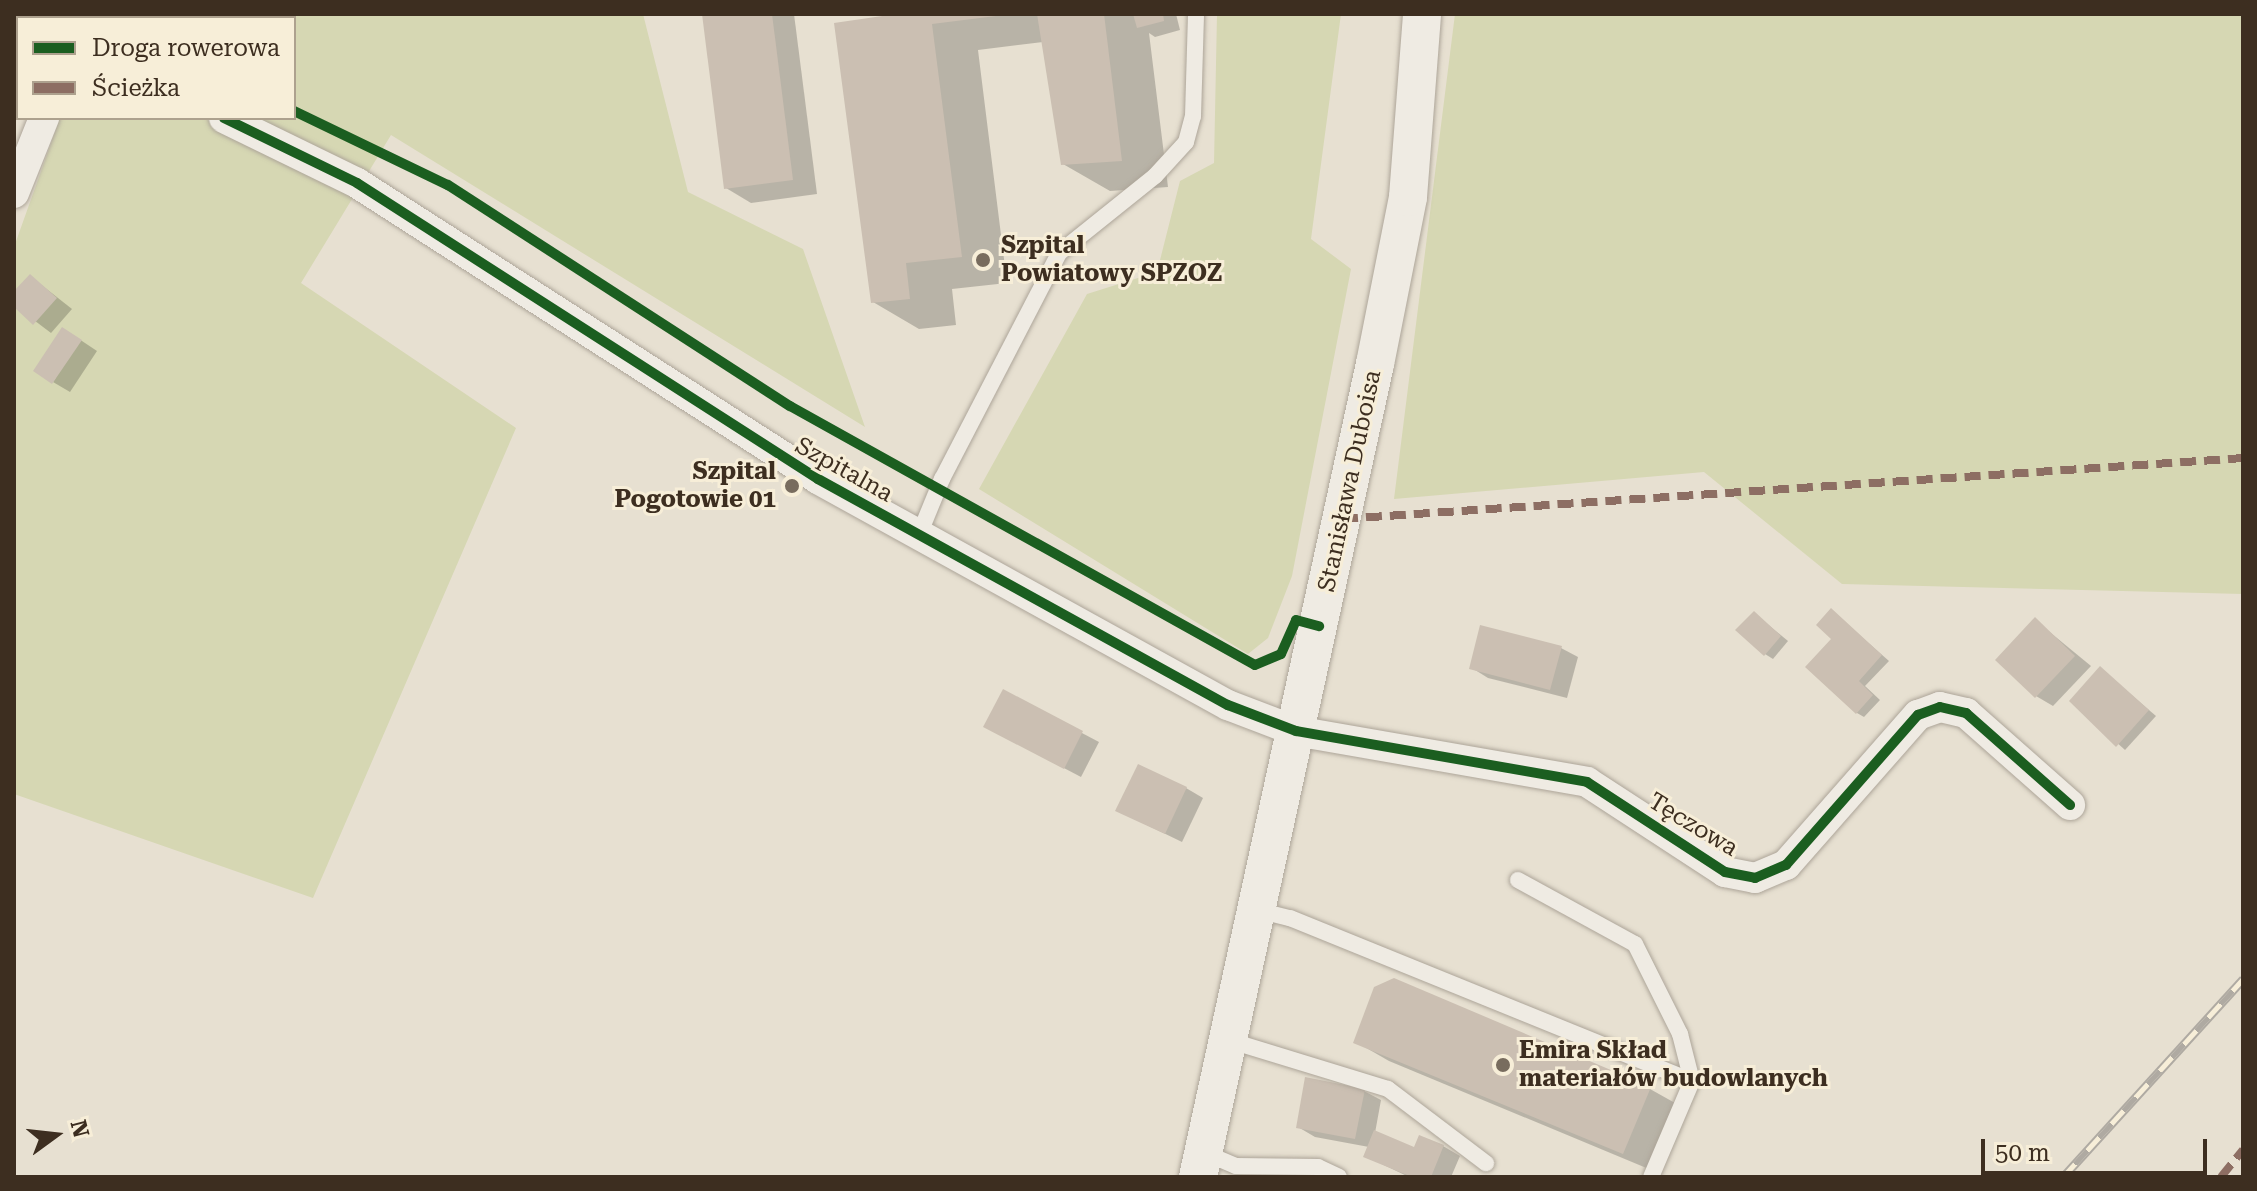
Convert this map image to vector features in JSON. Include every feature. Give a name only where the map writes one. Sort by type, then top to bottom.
[{"type":"street","name":"Stanisława Duboisa","points":[[1200,1165],[1296,731],[1408,197],[1422,14]]},
{"type":"street","points":[[14,193],[43,120]]},
{"type":"street","name":"Szpitalna","points":[[228,120],[357,183],[749,439],[1228,705],[1296,731]]},
{"type":"street","name":"Tęczowa","points":[[1296,731],[1587,782],[1725,872],[1755,878],[1786,865],[1918,715],[1940,707],[1966,713],[2070,805]]},
{"type":"lane","points":[[919,535],[942,479],[1059,253],[1155,176],[1186,142],[1193,116],[1196,14]]},
{"type":"lane","points":[[1518,880],[1635,944],[1680,1034],[1692,1081],[1651,1177]]},
{"type":"lane","points":[[1257,910],[1290,918],[1692,1081]]},
{"type":"lane","points":[[1228,1040],[1388,1089],[1486,1163]]},
{"type":"lane","points":[[1200,1165],[1318,1167],[1339,1177]]},
{"type":"green space","points":[[14,14],[643,14],[688,192],[803,249],[865,427],[391,135],[301,283],[516,428],[313,898],[14,794],[14,247],[59,120],[296,120],[296,16],[16,16],[16,20]]},
{"type":"green space","points":[[1217,14],[1341,14],[1311,239],[1351,269],[1292,576],[1268,638],[1248,654],[979,489],[1087,294],[1157,272],[1180,181],[1214,163]]},
{"type":"green space","points":[[1455,14],[2243,14],[2243,594],[1842,584],[1704,472],[1394,499]]},
{"type":"building","points":[[702,14],[772,14],[793,180],[724,189]]},
{"type":"building","points":[[896,14],[996,16],[932,24],[962,257],[906,263],[910,299],[871,303],[834,23]]},
{"type":"building","points":[[1037,14],[1104,14],[1122,161],[1061,165]]},
{"type":"building","points":[[1133,14],[1163,14],[1164,21],[1137,28]]},
{"type":"building","points":[[30,274],[57,298],[33,325],[14,307],[14,291]]},
{"type":"building","points":[[62,327],[82,340],[52,384],[33,371]]},
{"type":"building","points":[[1831,608],[1882,655],[1859,681],[1873,695],[1856,714],[1805,667],[1831,639],[1816,625]]},
{"type":"building","points":[[1754,611],[1781,636],[1764,656],[1735,630]]},
{"type":"building","points":[[2035,617],[2075,656],[2035,698],[1995,660]]},
{"type":"building","points":[[1480,625],[1562,646],[1550,690],[1469,669]]},
{"type":"building","points":[[2100,666],[2149,710],[2116,747],[2069,701]]},
{"type":"building","points":[[1003,689],[1083,731],[1064,769],[983,727]]},
{"type":"building","points":[[1138,764],[1187,787],[1165,834],[1115,811]]},
{"type":"building","name":"Emira Skład materiałów budowlanych","points":[[1394,978],[1651,1087],[1623,1154],[1353,1043],[1374,987]]},
{"type":"building","points":[[1305,1077],[1365,1089],[1355,1139],[1296,1128]]},
{"type":"building","points":[[1374,1130],[1414,1147],[1419,1135],[1444,1145],[1431,1177],[1412,1177],[1363,1157]]},
{"type":"railway","points":[[2063,1177],[2243,979]]},
{"type":"marked path","points":[[1342,519],[2243,458]]},
{"type":"marked path","points":[[2221,1177],[2243,1150]]},
{"type":"cycle path","points":[[296,112],[448,185],[790,406],[1255,665],[1281,654],[1296,620],[1319,626]]},
{"type":"cycle path","points":[[228,120],[357,183],[818,479],[1228,705],[1296,731],[1587,782],[1725,872],[1755,878],[1786,865],[1918,715],[1940,707],[1966,713],[2070,805]]},
{"type":"place","name":"Szpital Powiatowy SPZOZ","points":[[983,260]]},
{"type":"place","name":"Szpital Pogotowie 01","points":[[792,486]]},
{"type":"place","name":"Emira Skład materiałów budowlanych","points":[[1503,1065]]}]
